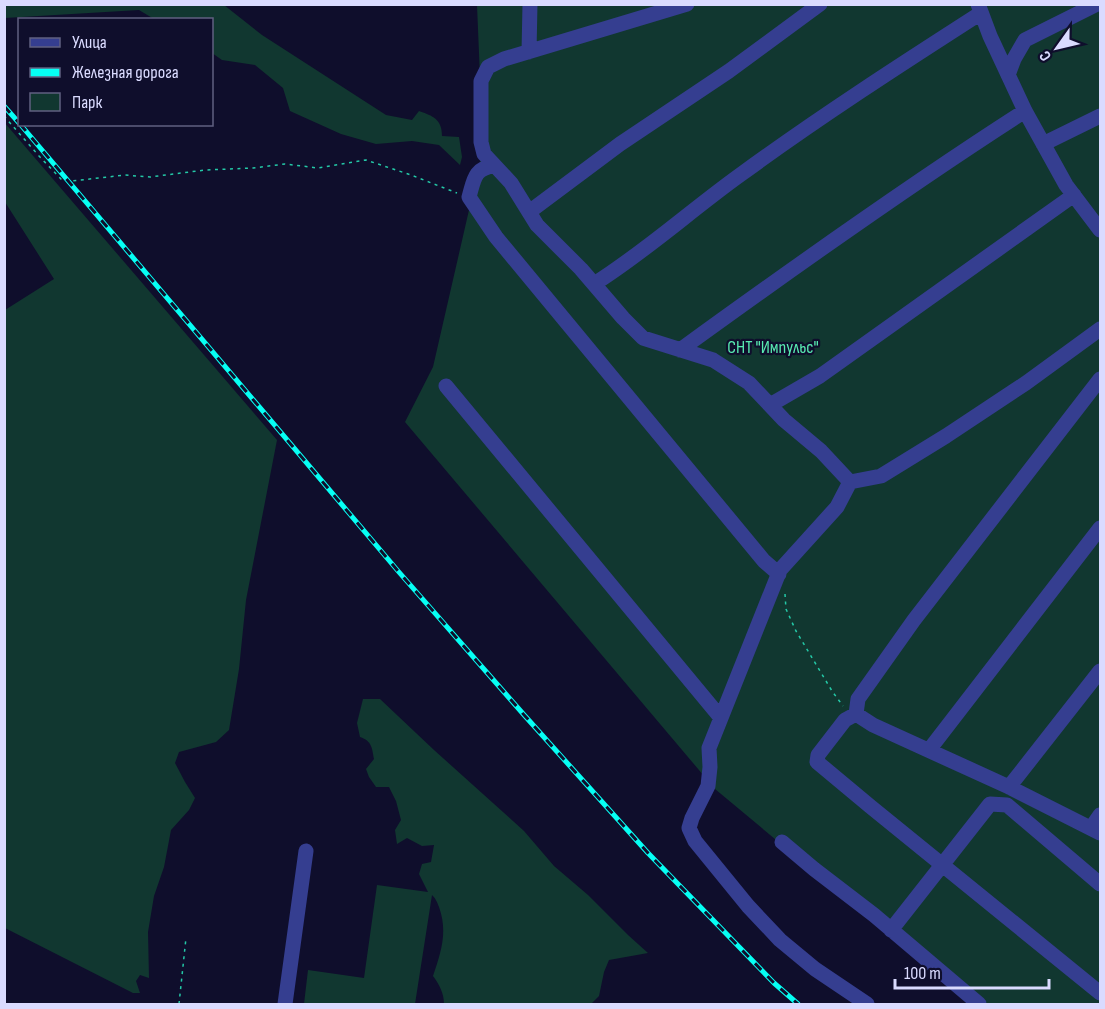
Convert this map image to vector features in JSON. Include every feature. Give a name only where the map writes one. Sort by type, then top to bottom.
[{"type":"lane","points":[[529,52],[530,4]]},
{"type":"lane","points":[[687,4],[504,59],[488,67],[482,81],[481,142],[484,154],[511,183],[537,225],[581,269],[643,338],[712,360],[749,383],[784,420],[821,452],[850,482]]},
{"type":"lane","points":[[529,212],[620,144],[729,71],[820,4]]},
{"type":"lane","points":[[1008,75],[1025,40],[1097,4]]},
{"type":"lane","points":[[594,284],[621,267],[739,176],[980,9],[1008,75],[1043,144],[1066,185],[1101,230]]},
{"type":"lane","points":[[680,350],[894,199],[1026,111]]},
{"type":"lane","points":[[1043,144],[1101,116]]},
{"type":"lane","points":[[494,166],[481,169],[475,176],[469,197],[483,219],[511,256],[764,561],[779,574]]},
{"type":"lane","points":[[770,405],[819,376],[1074,195]]},
{"type":"lane","points":[[850,482],[881,476],[937,442],[1101,329]]},
{"type":"lane","points":[[856,714],[858,699],[914,620],[1100,379]]},
{"type":"lane","points":[[446,386],[720,718]]},
{"type":"lane","points":[[850,482],[837,507],[780,570],[709,748],[708,786],[689,828],[695,841],[748,906],[780,940],[815,969],[867,1005]]},
{"type":"lane","points":[[929,750],[1101,528]]},
{"type":"lane","points":[[1009,787],[1101,671]]},
{"type":"lane","points":[[856,714],[873,725],[1009,787],[1096,830],[1101,815]]},
{"type":"lane","points":[[856,714],[845,720],[818,755],[817,762],[1101,993]]},
{"type":"lane","points":[[891,930],[990,804],[1007,805],[1101,884]]},
{"type":"lane","points":[[782,842],[979,1005]]},
{"type":"lane","points":[[285,1005],[306,851]]},
{"type":"path","points":[[4,116],[61,179],[72,182],[125,175],[150,177],[285,164],[318,168],[366,160],[469,197]]},
{"type":"path","points":[[779,574],[784,586],[786,609],[796,631],[832,692],[843,706],[856,714]]},
{"type":"path","points":[[179,1005],[186,938]]},
{"type":"green space","points":[[5,4],[224,5],[262,35],[386,115],[412,120],[419,111],[432,117],[438,122],[442,136],[459,137],[462,157],[460,165],[439,145],[412,141],[376,144],[341,134],[290,111],[283,88],[255,65],[222,60],[213,54],[213,18],[152,18],[139,10],[5,18]]},
{"type":"green space","name":"СНТ \"Импульс\"","points":[[477,5],[1100,5],[1100,1004],[973,1004],[715,789],[405,422],[433,367],[483,149]]},
{"type":"green space","points":[[4,122],[277,440],[246,600],[239,669],[229,730],[216,742],[179,752],[175,763],[195,798],[189,810],[171,830],[164,867],[154,896],[148,932],[149,978],[140,975],[136,981],[140,993],[133,993],[5,928],[5,310],[54,279],[5,202]]},
{"type":"green space","points":[[363,699],[380,699],[524,831],[554,866],[588,895],[648,953],[609,960],[599,996],[591,1004],[444,1004],[441,989],[433,976],[441,950],[443,925],[439,907],[432,895],[415,1004],[304,1004],[308,970],[364,978],[377,885],[428,892],[419,874],[422,864],[431,862],[434,845],[422,846],[407,838],[397,844],[395,830],[401,820],[396,801],[389,787],[376,787],[366,769],[374,759],[369,743],[360,737],[357,723]]},
{"type":"railway","points":[[4,106],[18,122]]},
{"type":"railway","points":[[22,126],[398,571],[525,716],[648,853],[774,983],[798,1004]]}]
